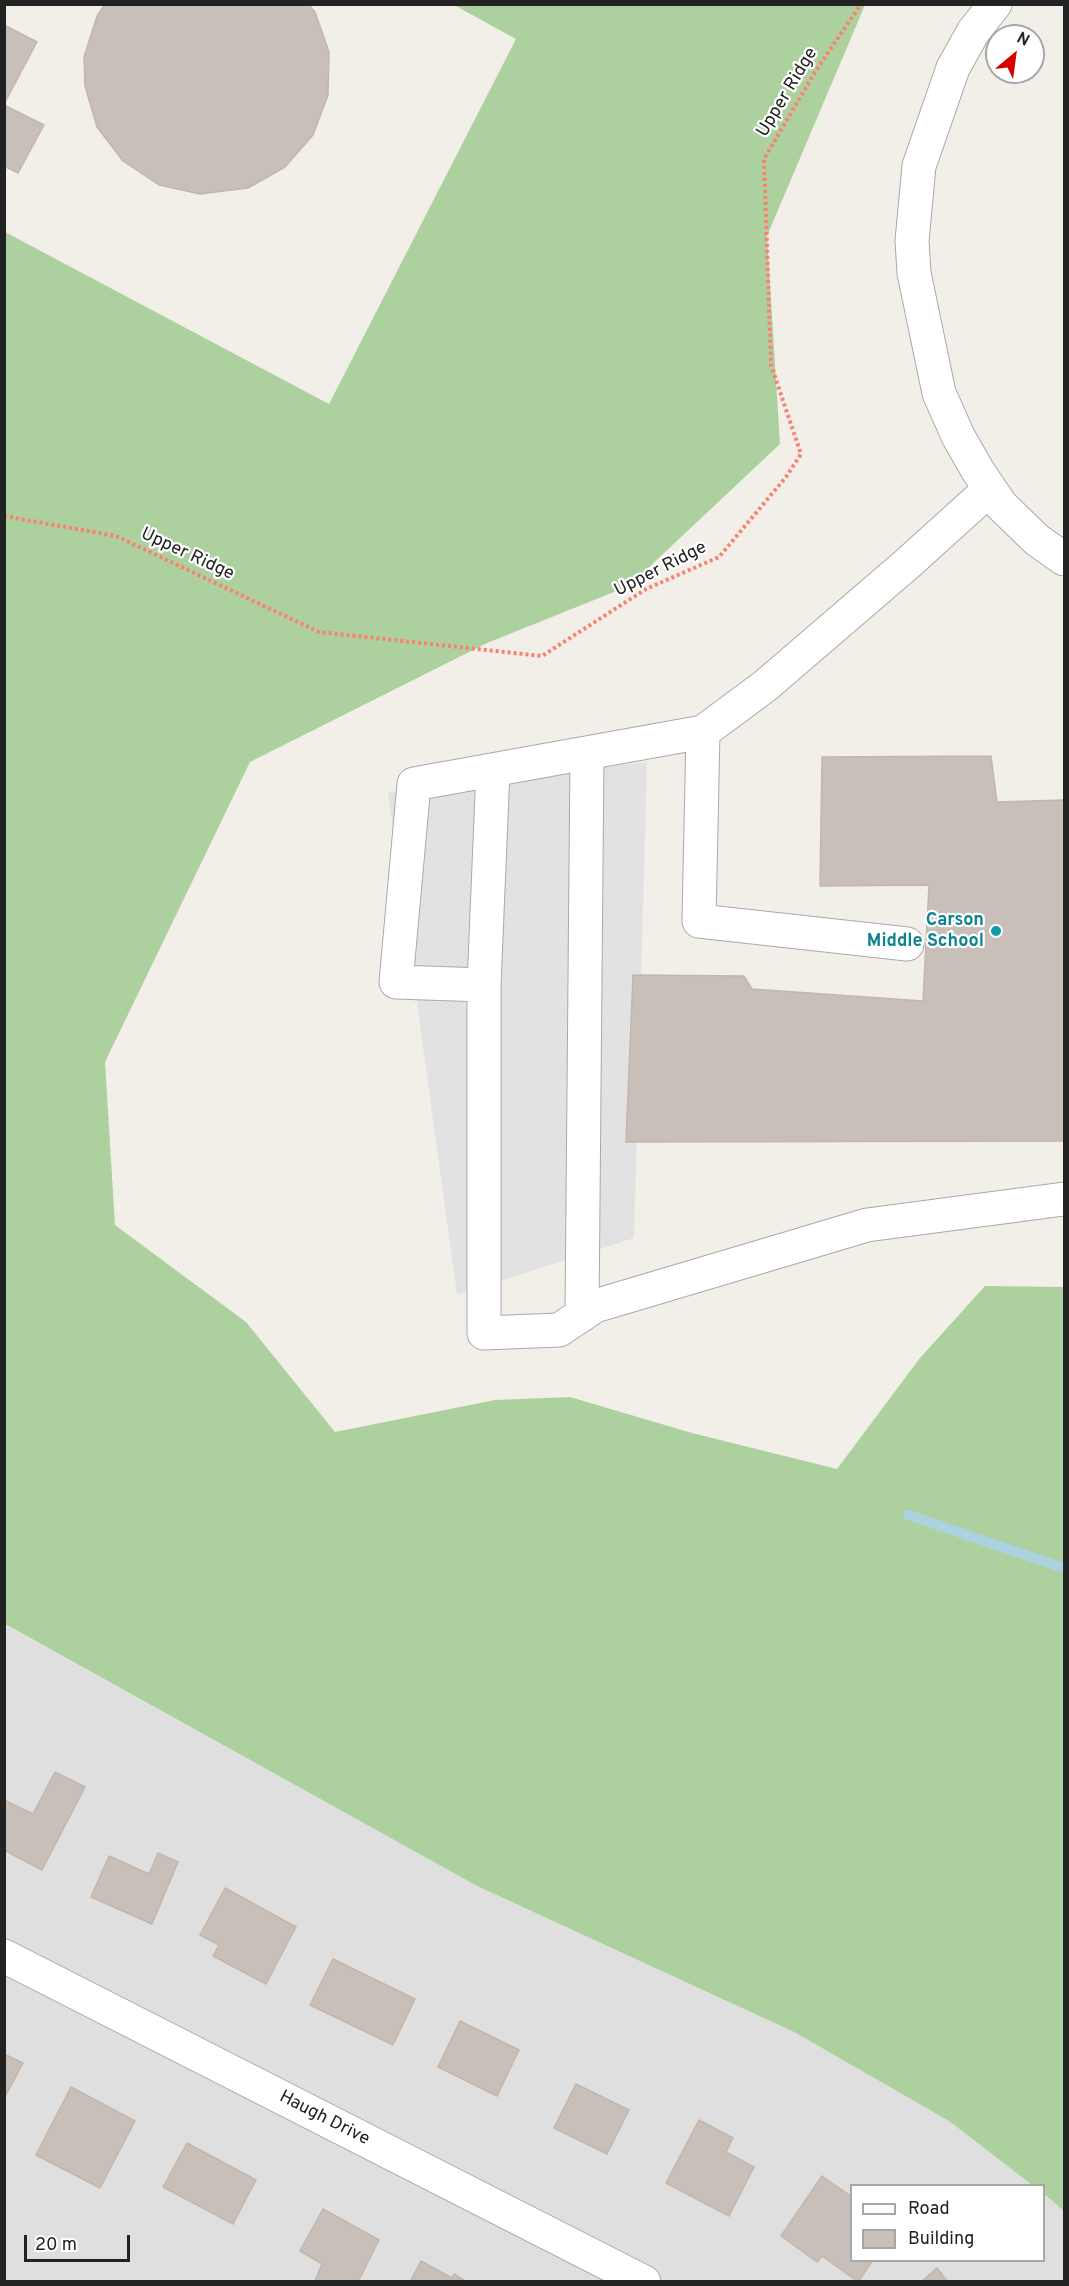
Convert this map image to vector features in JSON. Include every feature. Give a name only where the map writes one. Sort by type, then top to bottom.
[{"type":"street","points":[[995,4],[973,32],[953,68],[919,166],[912,241],[914,273],[939,393],[958,436],[1001,505],[1037,540],[1065,559]]},
{"type":"street","points":[[484,985],[396,982],[414,784],[703,732],[765,686],[990,489]]},
{"type":"street","points":[[703,732],[699,921],[907,944]]},
{"type":"street","points":[[582,1315],[587,754]]},
{"type":"street","points":[[493,770],[484,985],[484,1333],[559,1330],[595,1306],[867,1226],[1065,1199]]},
{"type":"street","name":"Haugh Drive","points":[[4,1956],[644,2282]]},
{"type":"path","name":"Upper Ridge","points":[[4,516],[116,536],[319,632],[542,656],[646,589],[719,557],[786,477],[801,454],[771,365],[764,159],[815,72],[861,4]]},
{"type":"shaded area","points":[[647,762],[634,1238],[457,1295],[388,792]]},
{"type":"shaded area","points":[[4,1624],[477,1886],[794,2032],[949,2121],[1031,2184],[850,2184],[850,2262],[1045,2262],[1045,2195],[1064,2211],[1064,2281],[5,2281]]},
{"type":"green space","points":[[454,5],[865,5],[767,236],[780,444],[629,586],[487,643],[250,762],[105,1062],[115,1225],[246,1322],[335,1432],[495,1400],[570,1397],[692,1433],[837,1469],[920,1358],[985,1286],[1064,1287],[1064,2211],[1045,2195],[1045,2184],[1031,2184],[949,2121],[794,2032],[477,1886],[5,1624],[5,232],[329,404],[516,39]]},
{"type":"building","points":[[105,4],[308,4],[315,12],[329,52],[328,95],[313,135],[285,167],[248,188],[200,194],[159,185],[123,161],[97,127],[85,86],[84,57],[97,16]]},
{"type":"building","points":[[4,25],[37,42],[4,104]]},
{"type":"building","points":[[4,105],[44,125],[18,173],[4,166]]},
{"type":"building","name":"Carson Middle School","points":[[991,756],[997,802],[1064,800],[1064,1141],[626,1142],[633,975],[744,976],[752,989],[923,1001],[929,885],[820,886],[822,757]]},
{"type":"building","points":[[55,1772],[85,1787],[42,1870],[4,1850],[4,1803],[6,1801],[33,1814]]},
{"type":"building","points":[[158,1853],[178,1862],[152,1924],[91,1897],[109,1856],[149,1874]]},
{"type":"building","points":[[225,1888],[296,1927],[266,1984],[213,1956],[219,1945],[200,1935]]},
{"type":"building","points":[[333,1959],[415,1999],[393,2045],[310,2005]]},
{"type":"building","points":[[460,2021],[519,2050],[497,2096],[438,2067]]},
{"type":"building","points":[[4,2054],[23,2063],[4,2099]]},
{"type":"building","points":[[576,2084],[629,2110],[607,2154],[554,2128]]},
{"type":"building","points":[[71,2087],[135,2121],[100,2188],[36,2155]]},
{"type":"building","points":[[699,2120],[733,2138],[726,2152],[754,2167],[729,2216],[666,2183]]},
{"type":"building","points":[[187,2143],[256,2180],[233,2224],[163,2187]]},
{"type":"building","points":[[822,2176],[850,2196],[850,2262],[872,2262],[858,2282],[822,2256],[817,2262],[781,2236]]},
{"type":"building","points":[[323,2209],[379,2240],[358,2282],[315,2281],[322,2264],[300,2251]]},
{"type":"building","points":[[421,2261],[452,2278],[454,2274],[467,2282],[410,2282]]},
{"type":"building","points":[[937,2268],[948,2282],[921,2282]]},
{"type":"waterway","points":[[908,1515],[1064,1568]]},
{"type":"place","name":"Carson Middle School","points":[[996,931]]}]
